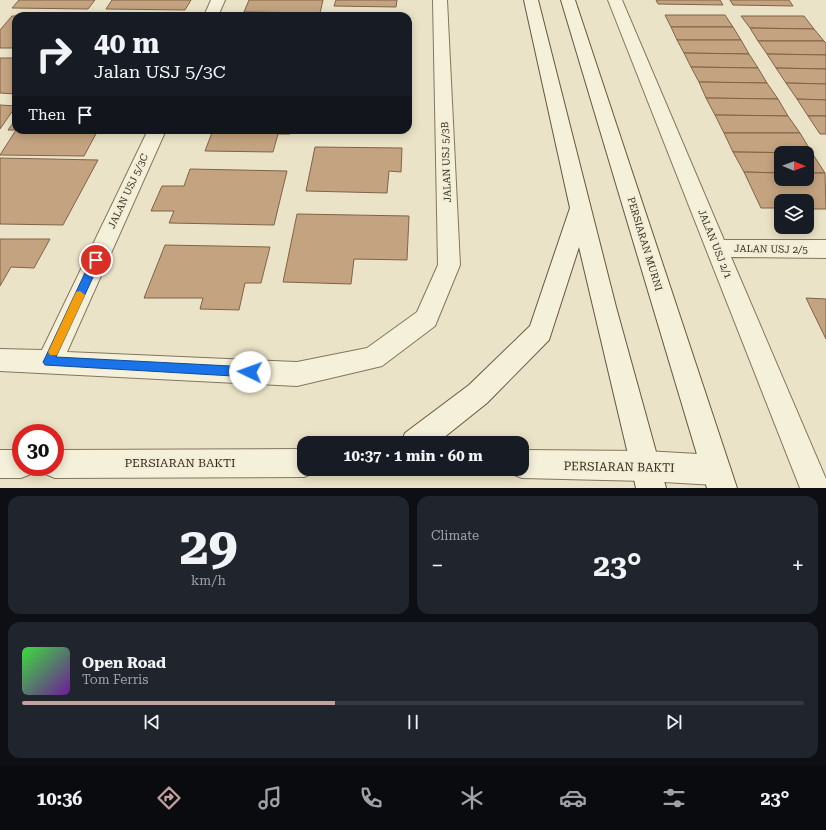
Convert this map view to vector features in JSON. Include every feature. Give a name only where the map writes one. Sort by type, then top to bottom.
[{"type":"street","points":[[212,12],[218,0]]},
{"type":"street","name":"JALAN USJ 5/3B","points":[[49,362],[297,374],[372,358],[426,319],[449,265],[440,0]]},
{"type":"street","points":[[531,0],[580,208],[648,477]]},
{"type":"street","name":"PERSIARAN MURNI","points":[[568,0],[719,479]]},
{"type":"street","name":"JALAN USJ 2/1","points":[[615,0],[815,488]]},
{"type":"street","name":"JALAN USJ 5/3C","points":[[49,362],[155,134]]},
{"type":"street","points":[[424,436],[478,394],[540,332],[580,208]]},
{"type":"street","name":"JALAN USJ 2/5","points":[[717,248],[826,249]]},
{"type":"street","points":[[0,360],[49,362]]},
{"type":"street","name":"PERSIARAN BAKTI","points":[[64,464],[297,463]]},
{"type":"street","points":[[0,464],[12,464]]},
{"type":"street","name":"PERSIARAN BAKTI","points":[[529,465],[648,477],[719,479]]},
{"type":"building","points":[[19,0],[95,0],[88,9],[12,8]]},
{"type":"building","points":[[112,0],[191,0],[185,10],[106,9]]},
{"type":"building","points":[[249,0],[323,0],[320,12],[244,12]]},
{"type":"building","points":[[336,0],[397,0],[396,7],[334,6]]},
{"type":"building","points":[[656,0],[720,0],[723,5],[658,4]]},
{"type":"building","points":[[730,0],[789,0],[793,6],[733,5]]},
{"type":"building","points":[[665,15],[725,15],[733,27],[671,27]]},
{"type":"building","points":[[12,16],[12,48],[0,48],[0,30]]},
{"type":"building","points":[[741,16],[804,16],[814,29],[750,28]]},
{"type":"building","points":[[671,27],[733,27],[741,40],[677,40]]},
{"type":"building","points":[[750,28],[814,29],[824,41],[758,41]]},
{"type":"building","points":[[677,40],[741,40],[749,54],[684,53]]},
{"type":"building","points":[[758,41],[824,41],[826,43],[826,55],[767,54]]},
{"type":"building","points":[[684,53],[749,54],[758,68],[691,67]]},
{"type":"building","points":[[767,54],[826,55],[826,69],[776,68]]},
{"type":"building","points":[[0,58],[12,58],[12,94],[0,93]]},
{"type":"building","points":[[691,67],[758,68],[767,83],[699,82]]},
{"type":"building","points":[[776,68],[826,69],[826,84],[786,83]]},
{"type":"building","points":[[699,82],[767,83],[778,99],[706,98]]},
{"type":"building","points":[[786,83],[826,84],[826,100],[797,99]]},
{"type":"building","points":[[706,98],[778,99],[788,116],[715,115]]},
{"type":"building","points":[[797,99],[826,100],[826,116],[808,116]]},
{"type":"building","points":[[0,105],[12,106],[12,112],[0,129]]},
{"type":"building","points":[[715,115],[788,116],[800,133],[724,133]]},
{"type":"building","points":[[808,116],[826,116],[826,134],[820,134]]},
{"type":"building","points":[[12,124],[12,130],[8,130]]},
{"type":"building","points":[[724,133],[800,133],[808,146],[774,146],[774,153],[733,152]]},
{"type":"building","points":[[13,134],[96,134],[84,156],[0,155]]},
{"type":"building","points":[[211,134],[278,134],[273,152],[205,151]]},
{"type":"building","points":[[315,147],[402,148],[401,172],[389,171],[387,193],[306,191]]},
{"type":"building","points":[[733,152],[774,153],[774,173],[744,172]]},
{"type":"building","points":[[814,156],[825,173],[814,173]]},
{"type":"building","points":[[0,158],[98,160],[63,225],[0,224]]},
{"type":"building","points":[[190,169],[287,171],[274,225],[169,223],[174,211],[151,211],[162,186],[184,186]]},
{"type":"building","points":[[744,172],[774,173],[774,186],[814,186],[814,173],[825,173],[826,209],[814,209],[814,194],[774,194],[774,208],[761,208]]},
{"type":"building","points":[[297,214],[409,216],[407,260],[354,259],[351,284],[283,282]]},
{"type":"building","points":[[0,239],[50,239],[34,268],[11,267],[0,286]]},
{"type":"building","points":[[165,245],[270,247],[261,283],[245,283],[239,310],[200,309],[203,298],[144,298]]},
{"type":"building","points":[[806,298],[826,299],[826,339]]},
{"type":"slow traffic","points":[[53,352],[80,295]]},
{"type":"route","points":[[96,260],[49,362],[250,372]]}]
